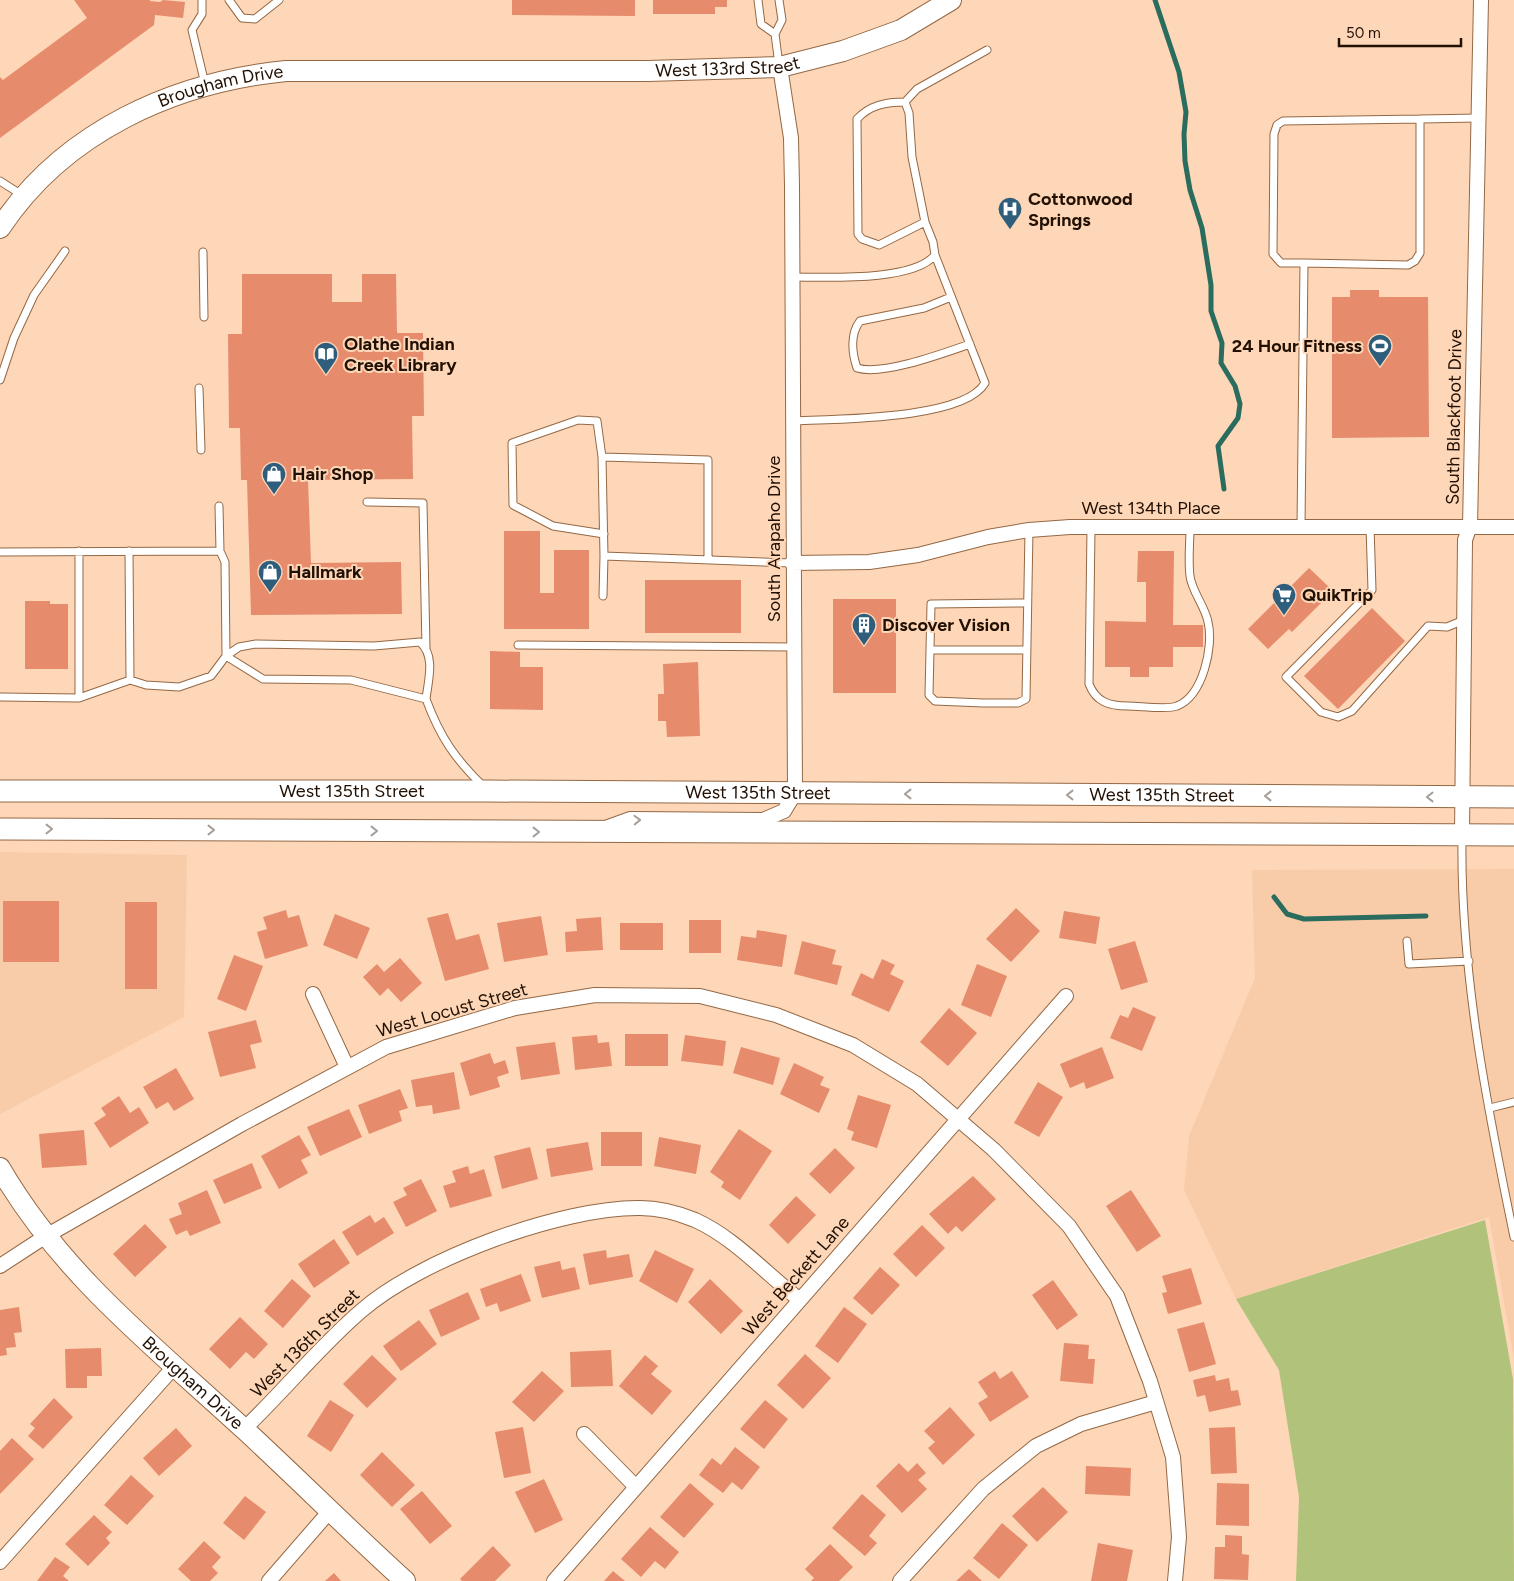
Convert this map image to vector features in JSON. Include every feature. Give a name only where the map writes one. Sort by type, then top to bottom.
[{"type":"main road","name":"West 135th Street","points":[[0,791],[488,791],[1514,797]]},
{"type":"main road","points":[[0,829],[590,833],[1514,835]]},
{"type":"street","name":"West 133rd Street","points":[[489,70],[648,72],[780,67],[843,51],[901,30],[951,0]]},
{"type":"street","name":"South Blackfoot Drive","points":[[1462,834],[1465,540],[1470,526],[1481,0]]},
{"type":"street","name":"South Arapaho Drive","points":[[780,67],[791,138],[792,563],[795,793]]},
{"type":"street","name":"Brougham Drive","points":[[0,228],[25,197],[55,166],[102,131],[136,111],[205,85],[248,75],[286,72],[489,70]]},
{"type":"street","name":"West 134th Place","points":[[792,563],[869,562],[908,556],[988,537],[1029,530],[1091,527],[1514,526]]},
{"type":"street","points":[[590,833],[630,819],[763,820],[784,811],[795,793]]},
{"type":"street","points":[[313,994],[347,1067]]},
{"type":"street","name":"West Locust Street","points":[[0,1266],[46,1236],[242,1124],[386,1047],[515,1008],[595,995],[700,996],[776,1015],[852,1045],[917,1084],[994,1150],[1069,1226],[1117,1296],[1156,1402],[1172,1457],[1179,1537],[1175,1581]]},
{"type":"street","name":"West Beckett Lane","points":[[554,1581],[1066,996]]},
{"type":"street","name":"Brougham Drive","points":[[0,1168],[26,1210],[77,1274],[174,1367],[244,1429],[329,1512],[405,1581]]},
{"type":"street","name":"West 136th Street","points":[[244,1429],[361,1310],[394,1286],[437,1263],[485,1243],[559,1220],[614,1210],[641,1208],[677,1214],[696,1221],[723,1236],[800,1300]]},
{"type":"street","points":[[0,1562],[174,1367]]},
{"type":"street","points":[[900,1581],[982,1489],[1036,1446],[1080,1424],[1156,1402]]},
{"type":"street","points":[[584,1434],[636,1487]]},
{"type":"street","points":[[269,1581],[329,1512]]},
{"type":"lane","points":[[202,0],[202,14],[192,30],[205,85]]},
{"type":"lane","points":[[229,0],[242,18],[255,19],[279,0]]},
{"type":"lane","points":[[758,0],[761,24],[775,34]]},
{"type":"lane","points":[[779,0],[782,20],[775,34],[780,67]]},
{"type":"lane","points":[[925,222],[878,244],[862,239],[858,234],[857,119],[864,110],[886,102],[904,102],[917,89],[987,50]]},
{"type":"lane","points":[[792,421],[894,417],[952,404],[981,390],[985,383],[935,255],[933,242],[925,222],[912,156],[909,113],[904,102]]},
{"type":"lane","points":[[1420,119],[1420,253],[1415,262],[1408,265],[1281,262],[1273,254],[1274,134],[1277,125],[1283,120],[1478,118]]},
{"type":"lane","points":[[0,181],[25,197]]},
{"type":"lane","points":[[0,380],[14,338],[34,295],[66,251]]},
{"type":"lane","points":[[203,252],[204,316]]},
{"type":"lane","points":[[792,277],[866,277],[904,270],[930,262],[935,255]]},
{"type":"lane","points":[[1301,526],[1304,263]]},
{"type":"lane","points":[[951,297],[924,308],[860,321],[854,328],[853,345],[857,368],[867,371],[884,368],[938,355],[970,344]]},
{"type":"lane","points":[[200,388],[201,450]]},
{"type":"lane","points":[[603,596],[604,534],[602,457],[597,421],[578,420],[512,443],[513,505],[553,526],[604,534]]},
{"type":"lane","points":[[602,457],[708,460],[708,559]]},
{"type":"lane","points":[[367,502],[423,503],[426,648],[430,668],[426,699],[435,725],[448,748],[460,764],[488,791]]},
{"type":"lane","points":[[219,506],[220,551],[226,562],[226,656]]},
{"type":"lane","points":[[1370,526],[1372,590],[1286,678],[1321,712],[1338,717],[1352,711],[1428,626],[1447,627],[1464,620]]},
{"type":"lane","points":[[1091,527],[1089,684],[1093,694],[1105,703],[1116,706],[1177,706],[1192,695],[1205,669],[1210,646],[1208,622],[1190,577],[1190,527]]},
{"type":"lane","points":[[1027,603],[931,604],[929,695],[935,701],[1018,703],[1026,699],[1029,530]]},
{"type":"lane","points":[[129,551],[130,680]]},
{"type":"lane","points":[[0,552],[220,551]]},
{"type":"lane","points":[[79,552],[79,698]]},
{"type":"lane","points":[[604,556],[792,563]]},
{"type":"lane","points":[[0,697],[79,698],[130,680],[146,685],[179,687],[211,676],[226,656],[239,647],[256,644],[374,646],[420,642],[426,648]]},
{"type":"lane","points":[[518,645],[793,647]]},
{"type":"lane","points":[[930,650],[1027,650]]},
{"type":"lane","points":[[226,656],[263,679],[351,680],[426,699]]},
{"type":"lane","points":[[1462,834],[1462,863],[1469,961],[1478,1037],[1514,1237]]},
{"type":"lane","points":[[1407,941],[1409,964],[1469,961]]},
{"type":"lane","points":[[1490,1108],[1514,1102]]},
{"type":"shaded area","points":[[0,852],[187,855],[184,1017],[0,1114]]},
{"type":"shaded area","points":[[1514,869],[1514,1359],[1489,1217],[1236,1299],[1184,1190],[1189,1136],[1255,978],[1252,870]]},
{"type":"green space","points":[[1485,1220],[1513,1379],[1514,1581],[1296,1581],[1299,1497],[1279,1370],[1236,1299]]},
{"type":"building","points":[[74,0],[151,0],[149,1],[160,2],[163,0],[185,2],[183,18],[155,15],[154,25],[0,138],[0,77],[3,80],[87,18]]},
{"type":"building","points":[[512,0],[635,0],[635,16],[512,15]]},
{"type":"building","points":[[653,0],[727,0],[727,7],[715,7],[715,14],[653,14]]},
{"type":"building","name":"Olathe Indian Creek Library","points":[[242,274],[332,274],[332,302],[362,302],[362,274],[396,274],[397,333],[423,333],[424,416],[412,416],[413,479],[308,480],[311,563],[401,562],[402,614],[251,615],[247,480],[241,480],[240,428],[229,428],[228,334],[242,334]]},
{"type":"building","name":"24 Hour Fitness","points":[[1350,290],[1379,290],[1379,297],[1428,297],[1429,437],[1332,438],[1332,297],[1350,297]]},
{"type":"building","points":[[504,531],[540,531],[540,593],[554,593],[554,550],[589,550],[589,629],[504,629]]},
{"type":"building","points":[[1138,551],[1174,551],[1173,625],[1203,625],[1203,647],[1173,647],[1173,667],[1149,667],[1149,677],[1130,677],[1130,667],[1105,667],[1105,621],[1146,622],[1146,582],[1137,582]]},
{"type":"building","name":"QuikTrip","points":[[1309,568],[1329,587],[1317,600],[1321,603],[1292,632],[1289,629],[1268,649],[1248,629]]},
{"type":"building","points":[[645,580],[741,580],[741,633],[645,633]]},
{"type":"building","name":"Discover Vision","points":[[833,599],[896,599],[896,693],[833,693]]},
{"type":"building","points":[[25,601],[50,601],[50,604],[68,604],[68,669],[25,669]]},
{"type":"building","name":"QuikTrip","points":[[1372,608],[1405,641],[1338,709],[1304,676]]},
{"type":"building","points":[[490,651],[520,652],[520,667],[543,667],[543,710],[490,709]]},
{"type":"building","points":[[698,662],[700,736],[667,737],[666,721],[658,721],[658,694],[664,694],[663,664]]},
{"type":"building","points":[[3,901],[59,901],[59,962],[3,962]]},
{"type":"building","points":[[125,902],[157,902],[157,989],[125,989]]},
{"type":"building","points":[[1016,908],[1040,931],[1011,962],[986,939]]},
{"type":"building","points":[[286,910],[288,918],[299,915],[308,946],[265,959],[257,932],[267,929],[263,917]]},
{"type":"building","points":[[1064,911],[1100,917],[1096,944],[1059,938]]},
{"type":"building","points":[[448,913],[456,940],[479,934],[489,969],[445,981],[427,918]]},
{"type":"building","points":[[335,914],[370,928],[357,959],[323,945]]},
{"type":"building","points":[[541,916],[548,955],[504,962],[497,923]]},
{"type":"building","points":[[601,917],[603,950],[566,952],[565,932],[577,931],[576,919]]},
{"type":"building","points":[[689,920],[721,920],[721,953],[689,953]]},
{"type":"building","points":[[620,923],[663,923],[663,950],[620,950]]},
{"type":"building","points":[[757,930],[787,935],[782,967],[737,960],[741,936],[756,938]]},
{"type":"building","points":[[802,941],[836,950],[832,964],[842,966],[837,985],[794,974]]},
{"type":"building","points":[[1135,941],[1148,982],[1121,990],[1108,949]]},
{"type":"building","points":[[234,955],[263,966],[246,1011],[217,999]]},
{"type":"building","points":[[400,958],[422,983],[401,1002],[388,988],[380,996],[363,977],[377,964],[384,972]]},
{"type":"building","points":[[882,959],[895,965],[890,974],[904,981],[889,1012],[851,995],[861,973],[873,979]]},
{"type":"building","points":[[977,964],[1007,976],[991,1017],[961,1005]]},
{"type":"building","points":[[1133,1007],[1156,1017],[1142,1051],[1110,1038],[1120,1015],[1128,1018]]},
{"type":"building","points":[[949,1008],[977,1033],[948,1066],[920,1042]]},
{"type":"building","points":[[256,1020],[262,1042],[250,1045],[256,1068],[220,1077],[208,1032]]},
{"type":"building","points":[[625,1034],[668,1034],[668,1066],[625,1066]]},
{"type":"building","points":[[597,1035],[598,1043],[609,1042],[612,1066],[575,1070],[572,1037]]},
{"type":"building","points":[[685,1035],[726,1041],[723,1066],[681,1061]]},
{"type":"building","points":[[555,1042],[560,1074],[521,1080],[516,1047]]},
{"type":"building","points":[[741,1047],[780,1058],[773,1085],[733,1073]]},
{"type":"building","points":[[1102,1047],[1114,1078],[1086,1089],[1084,1082],[1070,1088],[1060,1064]]},
{"type":"building","points":[[490,1053],[494,1064],[505,1060],[509,1073],[497,1077],[500,1087],[470,1096],[460,1063]]},
{"type":"building","points":[[794,1063],[824,1077],[820,1085],[830,1089],[819,1113],[780,1094]]},
{"type":"building","points":[[176,1068],[194,1099],[174,1111],[168,1102],[156,1109],[143,1087]]},
{"type":"building","points":[[454,1072],[460,1109],[433,1114],[432,1105],[416,1107],[411,1080]]},
{"type":"building","points":[[1038,1082],[1063,1097],[1039,1137],[1014,1123]]},
{"type":"building","points":[[400,1089],[408,1108],[399,1111],[402,1121],[369,1134],[358,1105]]},
{"type":"building","points":[[858,1095],[891,1105],[877,1148],[851,1140],[854,1132],[847,1129]]},
{"type":"building","points":[[119,1096],[130,1113],[139,1107],[149,1123],[110,1148],[94,1123],[106,1115],[101,1108]]},
{"type":"building","points":[[349,1109],[362,1137],[320,1156],[307,1127]]},
{"type":"building","points":[[739,1129],[772,1151],[740,1200],[721,1187],[724,1182],[710,1172]]},
{"type":"building","points":[[84,1130],[87,1165],[42,1168],[39,1134]]},
{"type":"building","points":[[601,1132],[642,1132],[642,1166],[601,1166]]},
{"type":"building","points":[[299,1135],[311,1155],[301,1160],[308,1173],[279,1189],[261,1156]]},
{"type":"building","points":[[659,1137],[701,1145],[696,1174],[654,1166]]},
{"type":"building","points":[[588,1142],[593,1170],[551,1177],[546,1149]]},
{"type":"building","points":[[530,1147],[538,1179],[502,1189],[494,1156]]},
{"type":"building","points":[[835,1148],[855,1168],[830,1194],[809,1174]]},
{"type":"building","points":[[252,1163],[262,1188],[224,1204],[213,1180]]},
{"type":"building","points":[[468,1166],[470,1174],[484,1169],[492,1196],[450,1208],[443,1186],[456,1182],[452,1171]]},
{"type":"building","points":[[973,1176],[996,1199],[962,1232],[956,1226],[948,1234],[929,1214]]},
{"type":"building","points":[[421,1179],[437,1211],[406,1227],[393,1202],[407,1195],[403,1188]]},
{"type":"building","points":[[207,1190],[221,1223],[190,1236],[187,1230],[176,1235],[169,1219],[182,1214],[178,1203]]},
{"type":"building","points":[[1131,1190],[1161,1236],[1137,1252],[1106,1206]]},
{"type":"building","points":[[796,1196],[816,1215],[788,1244],[769,1225]]},
{"type":"building","points":[[370,1215],[375,1223],[384,1217],[394,1233],[357,1256],[342,1232]]},
{"type":"building","points":[[145,1224],[167,1247],[135,1277],[113,1254]]},
{"type":"building","points":[[922,1225],[945,1248],[916,1277],[893,1254]]},
{"type":"building","points":[[334,1239],[350,1263],[314,1288],[298,1264]]},
{"type":"building","points":[[606,1250],[607,1258],[629,1254],[633,1277],[589,1285],[583,1254]]},
{"type":"building","points":[[655,1250],[694,1269],[677,1303],[639,1281]]},
{"type":"building","points":[[560,1261],[562,1270],[575,1267],[580,1289],[542,1298],[534,1267]]},
{"type":"building","points":[[880,1267],[900,1285],[872,1315],[853,1298]]},
{"type":"building","points":[[1191,1268],[1202,1304],[1168,1314],[1162,1293],[1167,1292],[1162,1276]]},
{"type":"building","points":[[521,1274],[531,1301],[500,1312],[497,1303],[486,1307],[480,1289]]},
{"type":"building","points":[[292,1279],[311,1296],[283,1328],[264,1311]]},
{"type":"building","points":[[710,1279],[743,1311],[721,1334],[688,1302]]},
{"type":"building","points":[[1053,1280],[1078,1315],[1057,1330],[1032,1295]]},
{"type":"building","points":[[468,1292],[480,1319],[441,1337],[429,1310]]},
{"type":"building","points":[[19,1307],[22,1332],[14,1333],[16,1347],[6,1348],[7,1355],[0,1356],[0,1310]]},
{"type":"building","points":[[844,1307],[867,1324],[838,1363],[815,1346]]},
{"type":"building","points":[[240,1317],[268,1344],[254,1359],[246,1352],[230,1369],[209,1349]]},
{"type":"building","points":[[419,1320],[437,1344],[401,1371],[383,1346]]},
{"type":"building","points":[[1204,1322],[1216,1364],[1189,1372],[1177,1329]]},
{"type":"building","points":[[1064,1343],[1089,1345],[1088,1359],[1095,1359],[1093,1384],[1060,1381]]},
{"type":"building","points":[[101,1348],[102,1376],[87,1376],[87,1388],[66,1388],[65,1349]]},
{"type":"building","points":[[611,1350],[613,1386],[571,1387],[570,1352]]},
{"type":"building","points":[[805,1354],[831,1378],[803,1409],[777,1385]]},
{"type":"building","points":[[372,1355],[397,1379],[367,1408],[343,1384]]},
{"type":"building","points":[[645,1355],[658,1366],[651,1374],[672,1391],[652,1415],[619,1386]]},
{"type":"building","points":[[542,1371],[564,1391],[534,1422],[512,1402]]},
{"type":"building","points":[[995,1371],[1000,1379],[1012,1371],[1029,1397],[990,1422],[978,1403],[988,1397],[978,1382]]},
{"type":"building","points":[[1215,1375],[1216,1381],[1229,1378],[1231,1391],[1238,1390],[1241,1405],[1209,1412],[1205,1395],[1197,1397],[1193,1380]]},
{"type":"building","points":[[54,1398],[73,1417],[43,1449],[28,1436],[35,1428],[30,1424]]},
{"type":"building","points":[[330,1400],[354,1415],[331,1452],[307,1436]]},
{"type":"building","points":[[765,1400],[788,1419],[764,1449],[740,1429]]},
{"type":"building","points":[[950,1407],[975,1435],[943,1465],[928,1448],[935,1442],[924,1431]]},
{"type":"building","points":[[523,1427],[531,1473],[504,1478],[495,1432]]},
{"type":"building","points":[[1235,1427],[1237,1473],[1211,1474],[1209,1428]]},
{"type":"building","points":[[176,1428],[192,1446],[159,1476],[143,1458]]},
{"type":"building","points":[[12,1438],[34,1459],[0,1494],[0,1451]]},
{"type":"building","points":[[735,1447],[760,1467],[742,1490],[732,1482],[723,1493],[699,1475],[712,1458],[721,1465]]},
{"type":"building","points":[[382,1452],[415,1485],[392,1507],[360,1475]]},
{"type":"building","points":[[899,1463],[908,1472],[917,1463],[926,1473],[918,1480],[927,1489],[902,1513],[876,1486]]},
{"type":"building","points":[[1086,1466],[1131,1468],[1130,1496],[1085,1494]]},
{"type":"building","points":[[131,1475],[154,1496],[127,1525],[104,1505]]},
{"type":"building","points":[[544,1479],[563,1520],[535,1533],[515,1492]]},
{"type":"building","points":[[690,1483],[714,1504],[684,1538],[660,1517]]},
{"type":"building","points":[[1217,1483],[1249,1484],[1249,1526],[1216,1525]]},
{"type":"building","points":[[1043,1487],[1068,1512],[1037,1542],[1012,1516]]},
{"type":"building","points":[[422,1491],[452,1526],[430,1544],[400,1509]]},
{"type":"building","points":[[862,1494],[886,1515],[869,1536],[877,1543],[865,1556],[832,1528]]},
{"type":"building","points":[[245,1496],[266,1512],[244,1540],[223,1523]]},
{"type":"building","points":[[94,1515],[112,1532],[106,1538],[110,1543],[88,1566],[65,1544]]},
{"type":"building","points":[[1002,1523],[1028,1545],[999,1579],[973,1558]]},
{"type":"building","points":[[650,1527],[679,1552],[665,1569],[655,1561],[641,1577],[621,1559]]},
{"type":"building","points":[[1225,1535],[1242,1536],[1242,1554],[1249,1555],[1248,1580],[1214,1579],[1215,1547],[1225,1547]]},
{"type":"building","points":[[204,1541],[221,1557],[212,1567],[218,1573],[210,1581],[191,1581],[178,1569]]},
{"type":"building","points":[[1098,1543],[1133,1550],[1127,1581],[1091,1581]]},
{"type":"building","points":[[830,1544],[853,1567],[839,1581],[811,1581],[814,1578],[805,1569]]},
{"type":"building","points":[[493,1546],[511,1565],[495,1581],[462,1581],[460,1579]]},
{"type":"building","points":[[55,1557],[70,1567],[63,1576],[69,1581],[37,1581]]},
{"type":"building","points":[[969,1569],[982,1581],[956,1581]]},
{"type":"building","points":[[613,1571],[625,1581],[604,1581]]},
{"type":"building","points":[[334,1573],[341,1581],[325,1581]]},
{"type":"waterway","points":[[1155,0],[1179,72],[1186,112],[1184,134],[1185,161],[1190,190],[1202,228],[1211,285],[1211,311],[1222,343],[1221,363],[1235,386],[1240,404],[1238,418],[1218,446],[1224,489]]},
{"type":"waterway","points":[[1274,897],[1287,914],[1304,919],[1426,916]]},
{"type":"place","name":"Cottonwood Springs","points":[[1010,230]]},
{"type":"place","name":"24 Hour Fitness","points":[[1380,367]]},
{"type":"place","name":"Olathe Indian Creek Library","points":[[326,375]]},
{"type":"place","name":"Hair Shop","points":[[274,495]]},
{"type":"place","name":"Hallmark","points":[[270,593]]},
{"type":"place","name":"QuikTrip","points":[[1284,616]]},
{"type":"place","name":"Discover Vision","points":[[864,646]]}]
